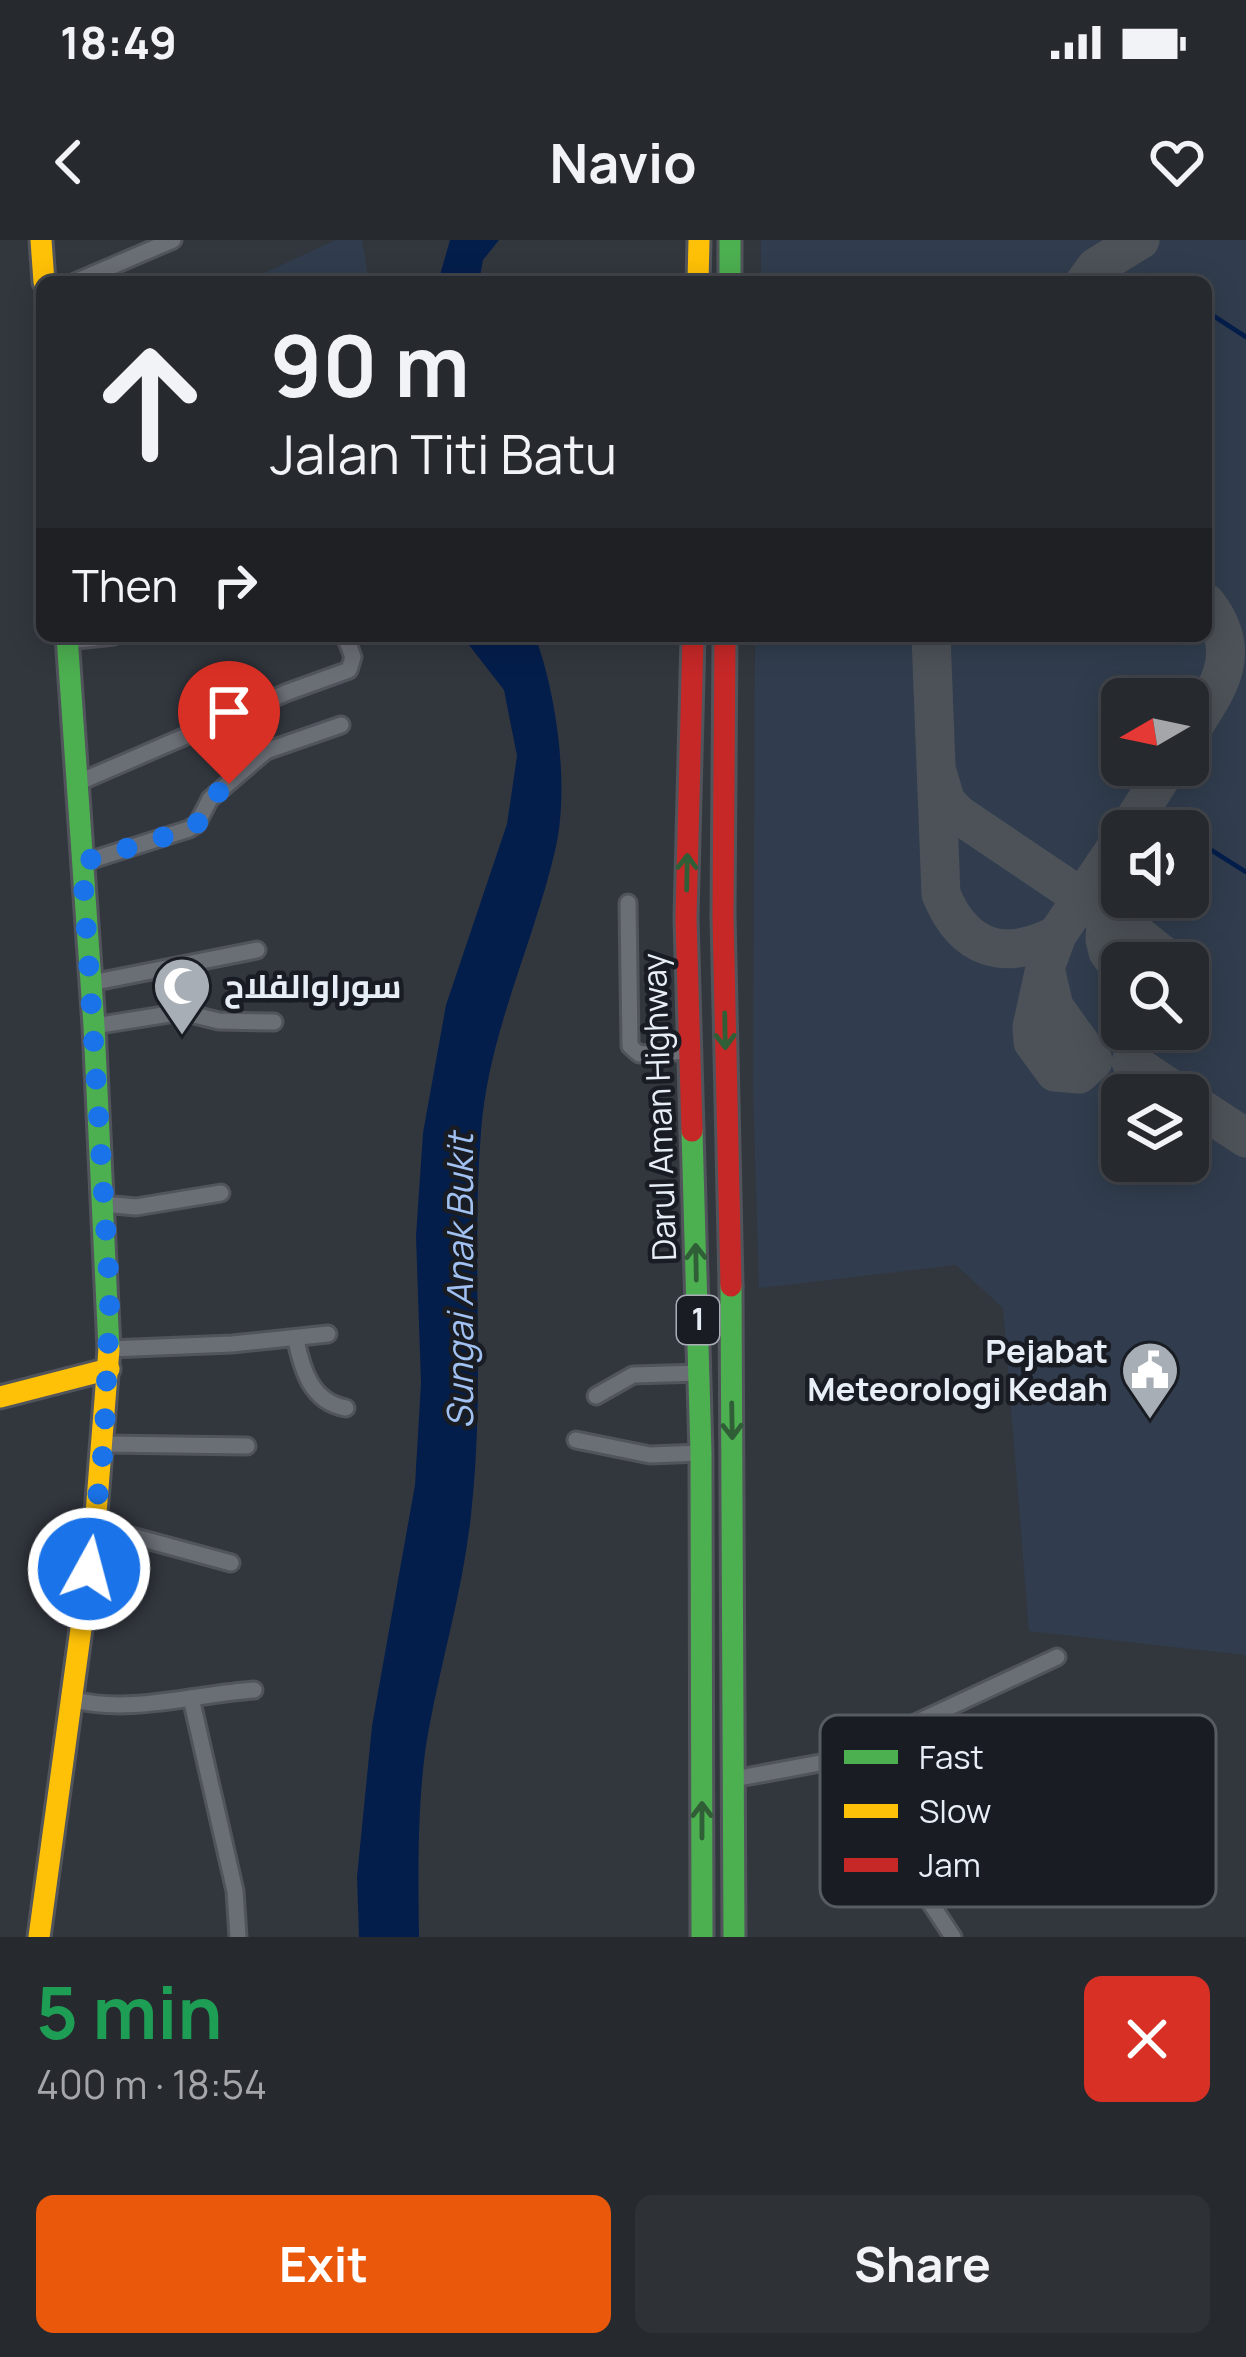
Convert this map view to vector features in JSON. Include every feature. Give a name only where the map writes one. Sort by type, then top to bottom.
[{"type":"main road","points":[[41,240],[44,276]]},
{"type":"main road","points":[[698,276],[699,240]]},
{"type":"main road","points":[[730,240],[730,276]]},
{"type":"main road","points":[[39,1937],[95,1526],[109,1359],[94,1026],[67,642]]},
{"type":"main road","name":"Darul Aman Highway","points":[[693,642],[686,918],[701,1453],[695,1936]]},
{"type":"main road","name":"Darul Aman Highway","points":[[725,642],[723,916],[731,1275],[734,1937]]},
{"type":"main road","points":[[686,918],[723,916]]},
{"type":"main road","points":[[0,1397],[109,1359]]},
{"type":"street","points":[[89,276],[173,240]]},
{"type":"street","points":[[76,783],[349,670],[353,657],[347,642]]},
{"type":"street","points":[[82,862],[189,829],[197,824],[210,799],[266,751],[340,725]]},
{"type":"street","points":[[628,903],[630,1046],[639,1054],[690,1051]]},
{"type":"street","points":[[91,983],[257,950]]},
{"type":"street","points":[[94,1026],[182,1012],[219,1021],[274,1022]]},
{"type":"street","points":[[103,1204],[136,1207],[221,1193]]},
{"type":"street","points":[[109,1359],[328,1334]]},
{"type":"street","points":[[296,1340],[303,1371],[317,1393],[331,1406],[346,1408]]},
{"type":"street","points":[[596,1396],[633,1375],[699,1373]]},
{"type":"street","points":[[576,1440],[650,1455],[701,1453]]},
{"type":"street","points":[[104,1444],[247,1446]]},
{"type":"street","points":[[95,1526],[231,1563]]},
{"type":"street","points":[[933,1715],[1057,1657]]},
{"type":"street","points":[[71,1699],[86,1703],[191,1698],[254,1690]]},
{"type":"street","points":[[191,1698],[235,1891],[238,1937]]},
{"type":"street","points":[[734,1779],[820,1763]]},
{"type":"street","points":[[933,1907],[953,1937]]},
{"type":"shaded area","points":[[336,240],[362,240],[368,276],[257,276]]},
{"type":"shaded area","points":[[761,240],[1246,240],[1246,1655],[1029,1631],[1003,1308],[956,1265],[759,1288],[753,1087],[755,642],[1212,642],[1212,276],[761,276]]},
{"type":"water","points":[[450,240],[499,240],[483,260],[480,276],[440,276]]},
{"type":"water","name":"Sungai Anak Bukit","points":[[467,642],[537,642],[559,742],[559,826],[485,1096],[478,1179],[476,1458],[464,1562],[425,1752],[419,1937],[359,1937],[357,1877],[372,1726],[415,1485],[421,1383],[416,1236],[423,1133],[446,1005],[507,824],[517,756],[504,690]]},
{"type":"waterway","points":[[1212,315],[1246,337]]},
{"type":"waterway","points":[[1209,849],[1246,872]]},
{"type":"taxiway","points":[[1089,276],[1140,240]]},
{"type":"taxiway","points":[[1209,700],[1226,655],[1212,612]]},
{"type":"taxiway","points":[[931,642],[941,894],[961,928],[988,946],[1020,948],[1057,935]]},
{"type":"taxiway","points":[[938,775],[946,802],[959,815],[1100,910]]},
{"type":"taxiway","points":[[1140,810],[1156,786]]},
{"type":"taxiway","points":[[1106,942],[1110,858],[1118,910],[1147,942]]},
{"type":"taxiway","points":[[1045,968],[1057,935],[1101,870]]},
{"type":"taxiway","points":[[1045,968],[1054,1007],[1093,1061],[1079,1074],[1055,1072],[1033,1042],[1045,968]]},
{"type":"taxiway","points":[[1131,1062],[1149,1074]]},
{"type":"taxiway","points":[[1209,1114],[1246,1138]]},
{"type":"traffic: fast","points":[[730,240],[730,276]]},
{"type":"traffic: fast","points":[[67,642],[94,1026],[109,1349]]},
{"type":"traffic: fast","points":[[692,1131],[701,1453],[702,1937]]},
{"type":"traffic: fast","points":[[731,1286],[734,1937]]},
{"type":"traffic: slow","points":[[41,240],[44,276]]},
{"type":"traffic: slow","points":[[698,276],[699,240]]},
{"type":"traffic: slow","points":[[39,1937],[95,1526],[109,1349]]},
{"type":"traffic: slow","points":[[0,1397],[109,1369]]},
{"type":"traffic: jam","points":[[692,1131],[686,918],[693,642]]},
{"type":"traffic: jam","points":[[725,642],[723,915],[731,1286]]},
{"type":"place","name":"سوراوالفلاح","points":[[182,1037]]},
{"type":"place","name":"Pejabat Meteorologi Kedah","points":[[1150,1421]]},
{"type":"route","points":[[89,1569],[104,1444],[110,1294],[82,862],[189,829],[197,824],[210,799],[229,784]]}]
